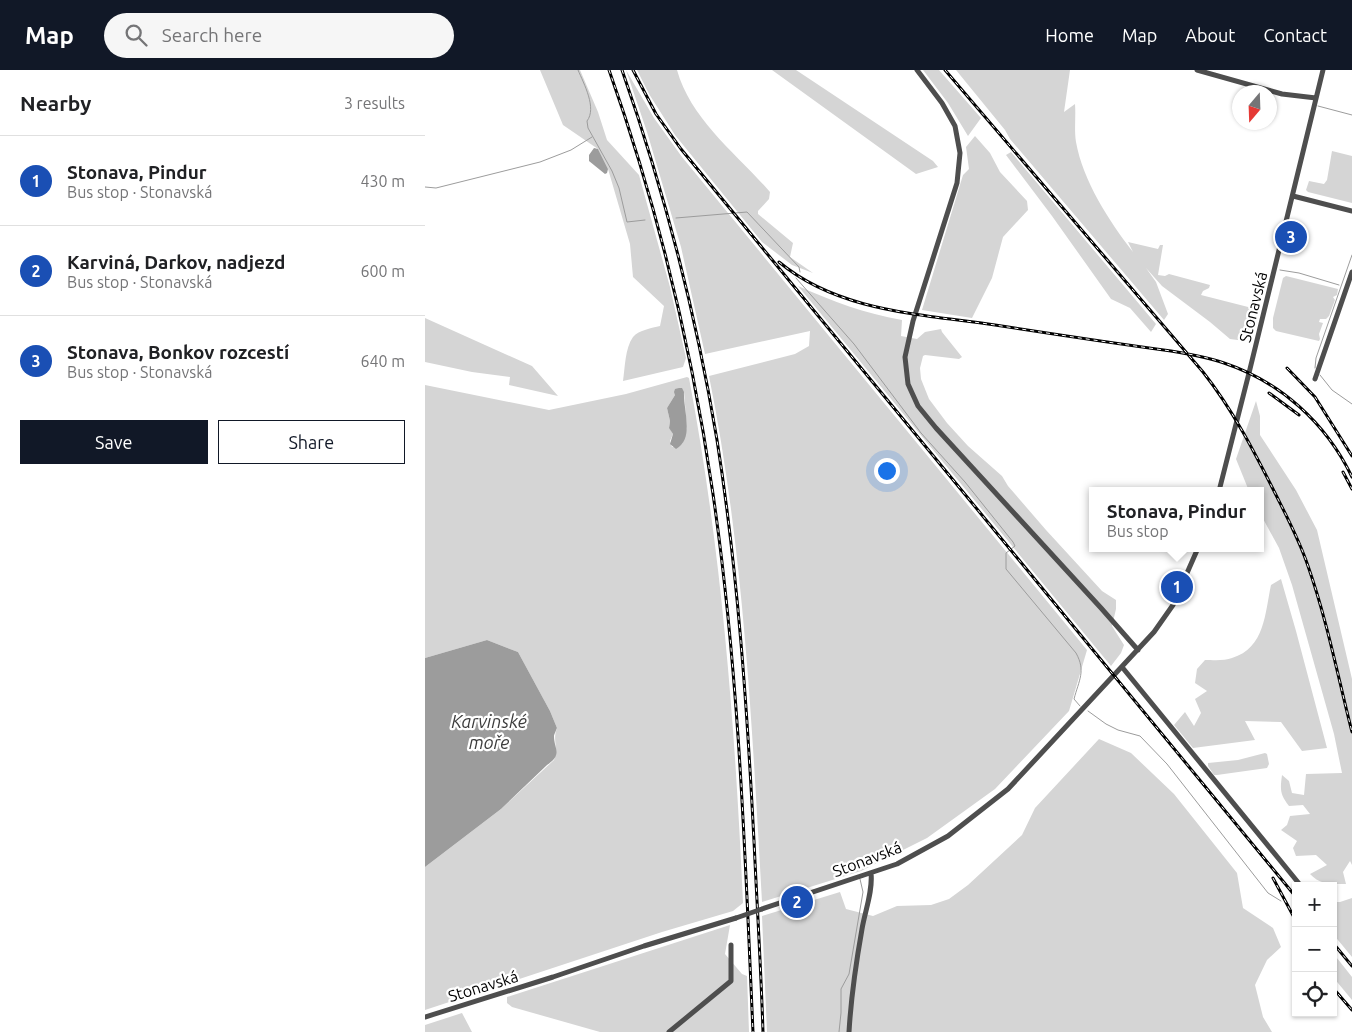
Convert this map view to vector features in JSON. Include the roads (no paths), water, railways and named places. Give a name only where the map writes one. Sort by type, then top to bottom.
[{"type":"street","points":[[917,70],[942,103],[955,126],[960,153],[957,183],[913,321],[905,357],[908,384],[918,406],[936,428],[1138,650]]},
{"type":"street","points":[[1197,70],[1282,94],[1317,98]]},
{"type":"street","name":"Stonavská","points":[[1220,487],[1323,70]]},
{"type":"street","points":[[1293,196],[1352,211]]},
{"type":"street","points":[[1315,379],[1352,272]]},
{"type":"street","name":"Stonavská","points":[[425,1017],[871,873],[897,864],[948,836],[1007,789],[1138,650],[1167,615],[1195,552]]},
{"type":"street","points":[[1122,667],[1298,882]]},
{"type":"street","points":[[849,1032],[855,969],[866,905],[872,883],[871,873]]},
{"type":"street","points":[[669,1032],[731,981],[731,945]]},
{"type":"water","points":[[594,148],[598,149],[608,169],[605,174],[589,161],[589,155]]},
{"type":"water","points":[[682,388],[684,392],[687,431],[682,444],[676,449],[670,444],[673,434],[669,428],[670,421],[667,408],[675,395],[675,389]]},
{"type":"water","name":"Karvinské moře","points":[[487,640],[518,652],[550,711],[557,728],[554,741],[557,751],[555,758],[501,809],[425,867],[425,658]]},
{"type":"waterway","points":[[578,70],[590,103],[591,110],[587,121],[588,128],[612,171],[619,188],[627,222],[645,220]]},
{"type":"waterway","points":[[1318,106],[1352,115]]},
{"type":"waterway","points":[[425,187],[436,188],[540,162],[571,150],[592,137]]},
{"type":"waterway","points":[[676,218],[747,212],[799,267],[800,272]]},
{"type":"waterway","points":[[1315,368],[1316,358],[1352,255]]},
{"type":"waterway","points":[[1280,270],[1299,273],[1339,285]]},
{"type":"waterway","points":[[796,278],[854,344],[921,433],[965,482],[1013,542],[1015,546],[1006,553],[1006,569],[1079,659],[1081,676],[1074,699],[1080,706]]},
{"type":"waterway","points":[[1320,375],[1332,390],[1352,404]]},
{"type":"waterway","points":[[1088,711],[1118,730],[1140,736],[1167,764],[1268,893],[1281,901]]},
{"type":"waterway","points":[[839,1032],[841,989],[849,974],[863,892],[860,879]]},
{"type":"railway","points":[[609,70],[643,174],[672,279],[705,440],[722,561],[735,695],[744,830],[753,1032]]},
{"type":"railway","points":[[622,70],[652,161],[689,299],[717,440],[731,540],[745,690],[763,1032]]},
{"type":"railway","points":[[633,70],[656,114],[681,149],[1292,892]]},
{"type":"railway","points":[[945,70],[1203,372],[1234,417],[1269,481],[1305,557],[1327,628],[1352,732]]},
{"type":"railway","points":[[779,262],[802,279],[828,291],[854,301],[882,308],[1171,351],[1205,357],[1224,363],[1264,381],[1300,407],[1329,439],[1352,477]]},
{"type":"railway","points":[[1287,368],[1315,397],[1352,456]]},
{"type":"railway","points":[[1269,393],[1299,415]]},
{"type":"railway","points":[[1343,472],[1352,489]]},
{"type":"railway","points":[[1273,878],[1292,914]]},
{"type":"railway","points":[[1337,948],[1352,966]]},
{"type":"railway","points":[[1337,993],[1352,1010]]},
{"type":"place","name":"Stonava, Bonkov rozcestí","points":[[1291,237]]},
{"type":"place","name":"Stonava, Pindur","points":[[1177,587]]},
{"type":"place","name":"Karviná, Darkov, nadjezd","points":[[797,902]]}]
